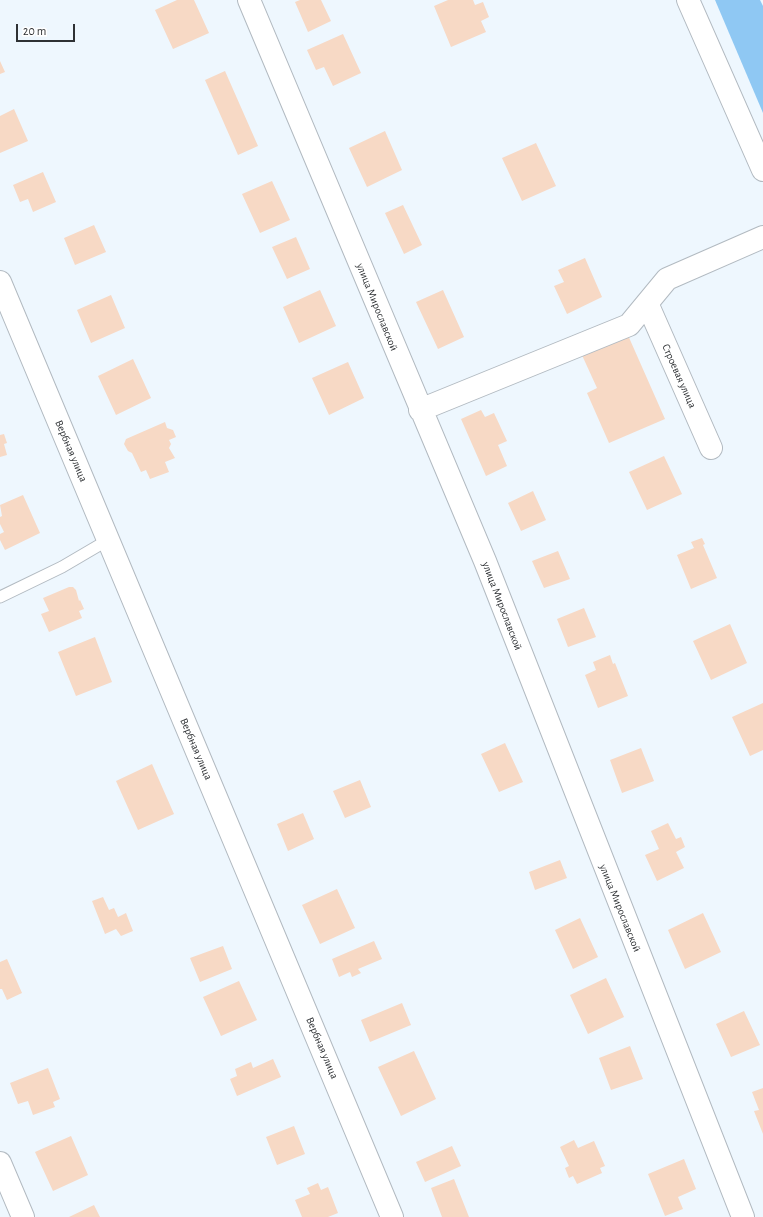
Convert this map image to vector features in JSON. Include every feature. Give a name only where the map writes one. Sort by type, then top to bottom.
[{"type":"street","name":"улица Мирославской","points":[[249,0],[307,135],[420,410],[485,561],[742,1217]]},
{"type":"street","points":[[688,0],[763,170]]},
{"type":"street","points":[[420,410],[629,325],[667,279],[763,237]]},
{"type":"street","name":"Вербная улица","points":[[0,282],[392,1217]]},
{"type":"street","name":"Строевая улица","points":[[647,303],[711,448]]},
{"type":"street","points":[[0,1163],[23,1217]]},
{"type":"lane","points":[[0,597],[62,567],[108,540]]},
{"type":"shaded area","points":[[715,0],[760,0],[763,6],[763,113]]},
{"type":"building","points":[[177,0],[194,0],[209,33],[173,49],[155,10]]},
{"type":"building","points":[[300,0],[321,0],[331,21],[308,32],[295,2]]},
{"type":"building","points":[[448,0],[473,0],[475,5],[483,2],[489,17],[481,21],[486,32],[451,47],[434,6]]},
{"type":"building","points":[[343,34],[361,73],[333,86],[324,67],[316,70],[307,50]]},
{"type":"building","points":[[0,61],[5,72],[0,74]]},
{"type":"building","points":[[225,71],[258,146],[238,155],[205,80]]},
{"type":"building","points":[[14,109],[28,141],[0,153],[0,116]]},
{"type":"building","points":[[385,131],[402,170],[367,187],[349,148]]},
{"type":"building","points":[[536,143],[556,186],[522,201],[502,158]]},
{"type":"building","points":[[43,172],[56,202],[33,212],[28,199],[20,202],[13,185]]},
{"type":"building","points":[[272,181],[290,220],[260,233],[242,194]]},
{"type":"building","points":[[403,205],[422,245],[404,254],[385,213]]},
{"type":"building","points":[[94,225],[106,252],[75,265],[64,238]]},
{"type":"building","points":[[296,237],[310,269],[287,279],[272,247]]},
{"type":"building","points":[[585,258],[602,297],[567,314],[554,286],[564,282],[558,270]]},
{"type":"building","points":[[320,290],[336,326],[299,343],[283,307]]},
{"type":"building","points":[[443,290],[464,337],[438,349],[416,302]]},
{"type":"building","points":[[111,295],[125,328],[91,343],[77,310]]},
{"type":"building","points":[[627,333],[665,419],[609,443],[587,393],[597,388],[581,353]]},
{"type":"building","points":[[133,359],[151,398],[116,415],[98,376]]},
{"type":"building","points":[[348,362],[364,398],[329,415],[312,378]]},
{"type":"building","points":[[481,410],[485,417],[494,413],[507,441],[498,445],[507,466],[486,476],[461,419]]},
{"type":"building","points":[[165,422],[167,428],[173,430],[176,437],[169,440],[171,444],[169,448],[175,458],[165,462],[169,472],[150,479],[146,470],[141,472],[132,453],[128,451],[124,444],[126,439]]},
{"type":"building","points":[[4,434],[7,443],[4,444],[7,455],[0,457],[0,435]]},
{"type":"building","points":[[664,456],[682,494],[647,510],[629,472]]},
{"type":"building","points":[[533,491],[546,520],[521,531],[508,503]]},
{"type":"building","points":[[23,495],[40,533],[5,550],[0,540],[0,534],[4,532],[0,524],[0,517],[2,516],[0,505]]},
{"type":"building","points":[[702,538],[705,544],[703,545],[717,578],[691,589],[677,555],[694,548],[691,542]]},
{"type":"building","points":[[558,551],[570,579],[544,588],[532,561]]},
{"type":"building","points":[[69,587],[73,587],[76,590],[79,601],[80,600],[84,609],[79,611],[82,618],[49,632],[41,614],[49,611],[43,598]]},
{"type":"building","points":[[584,608],[596,637],[568,647],[557,619]]},
{"type":"building","points":[[730,624],[747,663],[711,680],[693,641]]},
{"type":"building","points":[[95,637],[112,682],[76,696],[58,652]]},
{"type":"building","points":[[610,655],[613,664],[615,663],[628,696],[598,708],[585,675],[596,670],[593,662]]},
{"type":"building","points":[[763,703],[763,750],[750,756],[732,717]]},
{"type":"building","points":[[505,743],[523,782],[499,792],[481,754]]},
{"type":"building","points":[[641,748],[654,781],[622,793],[610,760]]},
{"type":"building","points":[[152,764],[174,814],[138,830],[116,781]]},
{"type":"building","points":[[360,780],[371,807],[345,818],[333,791]]},
{"type":"building","points":[[303,813],[314,839],[288,851],[277,824]]},
{"type":"building","points":[[668,823],[676,839],[681,837],[685,847],[676,852],[684,868],[657,881],[645,855],[659,849],[651,831]]},
{"type":"building","points":[[560,860],[567,878],[535,890],[529,872]]},
{"type":"building","points":[[337,889],[355,928],[320,944],[302,905]]},
{"type":"building","points":[[103,897],[109,910],[114,908],[118,917],[126,913],[133,931],[121,936],[116,929],[105,934],[92,901]]},
{"type":"building","points":[[703,913],[721,952],[685,969],[668,930]]},
{"type":"building","points":[[580,918],[598,957],[573,969],[555,930]]},
{"type":"building","points":[[374,941],[382,959],[358,969],[361,973],[352,977],[350,972],[339,977],[332,959]]},
{"type":"building","points":[[223,946],[232,969],[200,982],[190,958]]},
{"type":"building","points":[[7,959],[22,993],[7,1000],[2,989],[0,989],[0,962]]},
{"type":"building","points":[[606,978],[624,1017],[588,1034],[570,995]]},
{"type":"building","points":[[239,981],[257,1020],[221,1036],[203,997]]},
{"type":"building","points":[[402,1003],[411,1025],[370,1042],[361,1020]]},
{"type":"building","points":[[744,1011],[760,1045],[731,1057],[716,1024]]},
{"type":"building","points":[[630,1046],[643,1079],[611,1090],[599,1058]]},
{"type":"building","points":[[414,1051],[436,1099],[401,1116],[378,1067]]},
{"type":"building","points":[[273,1059],[281,1077],[237,1096],[230,1079],[237,1076],[235,1069],[251,1062],[253,1068]]},
{"type":"building","points":[[48,1068],[60,1099],[53,1102],[55,1107],[33,1115],[28,1101],[18,1104],[10,1083]]},
{"type":"building","points":[[763,1088],[763,1134],[754,1111],[759,1110],[752,1092]]},
{"type":"building","points":[[294,1126],[305,1154],[277,1165],[266,1137]]},
{"type":"building","points":[[71,1136],[88,1175],[53,1191],[35,1152]]},
{"type":"building","points":[[574,1140],[578,1148],[594,1141],[605,1166],[600,1168],[602,1173],[577,1184],[573,1176],[569,1178],[565,1168],[569,1166],[560,1147]]},
{"type":"building","points":[[452,1146],[461,1166],[425,1182],[416,1162]]},
{"type":"building","points":[[684,1159],[696,1189],[678,1197],[683,1209],[665,1216],[648,1174]]},
{"type":"building","points":[[454,1179],[469,1217],[442,1217],[431,1188]]},
{"type":"building","points":[[318,1183],[321,1190],[328,1187],[338,1213],[328,1217],[302,1217],[295,1200],[310,1194],[307,1188]]},
{"type":"building","points":[[94,1205],[100,1217],[69,1217]]}]
